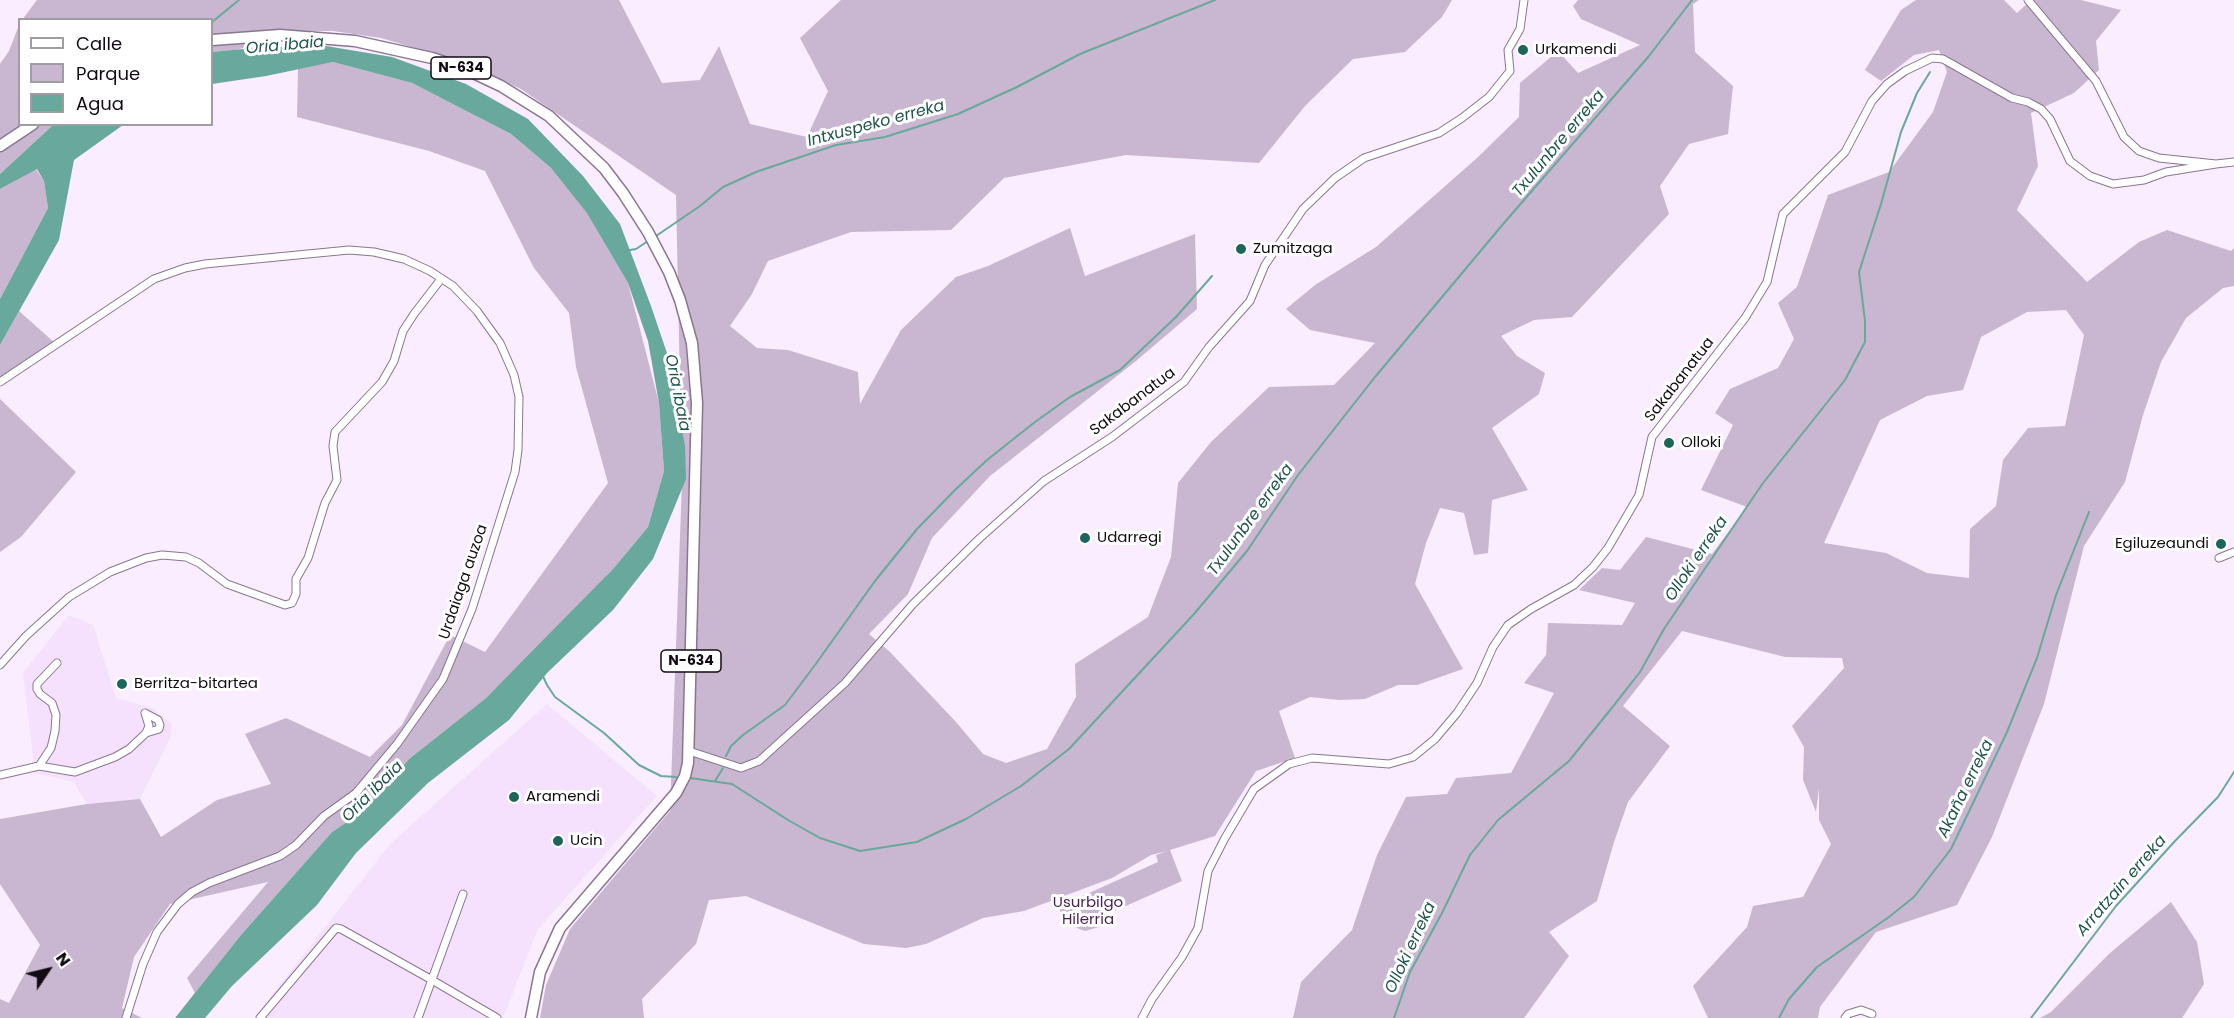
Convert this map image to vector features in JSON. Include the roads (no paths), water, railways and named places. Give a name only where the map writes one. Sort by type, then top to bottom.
[{"type":"highway","name":"N-634","points":[[213,39],[280,34],[336,38],[413,53],[477,74],[513,92],[537,108],[583,146],[618,186],[663,259],[689,328],[697,388],[687,770],[676,793],[560,928],[540,972],[531,1018]]},
{"type":"highway","points":[[0,146],[30,126]]},
{"type":"street","name":"Sakabanatua","points":[[689,750],[741,768],[759,761],[845,682],[913,604],[980,538],[1028,495],[1044,481],[1117,434],[1184,382],[1209,347],[1250,301],[1265,265],[1303,209],[1335,178],[1364,158],[1439,133],[1490,97],[1510,71],[1508,50],[1520,29],[1524,0]]},
{"type":"street","name":"Sakabanatua","points":[[2028,0],[2096,81],[2124,137],[2139,151],[2159,158],[2216,164]]},
{"type":"street","name":"Sakabanatua","points":[[1142,1018],[1198,928],[1208,871],[1254,789],[1289,764],[1312,758],[1389,764],[1413,757],[1435,739],[1457,713],[1477,683],[1493,647],[1508,626],[1531,609],[1575,585],[1593,567],[1608,548],[1639,495],[1652,437],[1745,318],[1767,282],[1784,214],[1845,152],[1872,101],[1887,84],[1905,71],[1932,58],[1943,59],[2012,98],[2028,102],[2040,109],[2050,119],[2070,161],[2090,176],[2113,184],[2144,180],[2166,172],[2234,162]]},
{"type":"street","name":"Urdaiaga auzoa","points":[[0,382],[154,279],[185,268],[224,262],[349,250],[374,252],[404,259],[453,286],[477,311],[500,343],[514,375],[519,397],[518,450],[515,472],[472,609],[443,679],[397,744],[356,793],[324,816],[296,845],[280,856],[209,883],[192,892],[178,904],[154,939],[143,964],[126,1018]]},
{"type":"street","points":[[0,665],[26,636],[69,597],[110,572],[146,558],[162,555],[186,557],[199,563],[227,584],[280,604],[292,603],[296,594],[297,579],[308,558],[325,503],[338,480],[333,446],[335,432],[382,382],[394,362],[403,331],[441,279]]},
{"type":"street","points":[[2219,558],[2234,552]]},
{"type":"street","points":[[39,766],[51,748],[56,715],[52,703],[40,694],[37,684],[57,663]]},
{"type":"street","points":[[0,775],[39,766],[75,772],[115,758],[146,733]]},
{"type":"street","points":[[418,1018],[463,894]]},
{"type":"street","points":[[260,1018],[336,928],[497,1018]]},
{"type":"street","points":[[1845,1018],[1848,1014],[1861,1010],[1872,1014]]},
{"type":"water","points":[[326,46],[392,57],[466,84],[528,119],[583,176],[620,224],[670,362],[685,446],[686,479],[653,559],[613,610],[547,673],[509,720],[428,783],[356,853],[317,905],[232,986],[205,1018],[175,1018],[241,935],[332,832],[365,810],[409,759],[486,698],[613,569],[648,527],[664,471],[659,403],[648,341],[628,283],[587,213],[551,168],[511,134],[412,83],[333,62],[213,84],[213,52],[264,47]]},
{"type":"water","points":[[52,126],[122,126],[74,160],[59,240],[0,345],[0,299],[48,208],[44,181],[37,169],[0,189],[0,174]]},
{"type":"waterway","points":[[213,21],[239,0]]},
{"type":"waterway","name":"Intxuspeko erreka","points":[[656,236],[723,187],[756,172],[836,145],[885,137],[958,114],[1017,87],[1080,54],[1215,0]]},
{"type":"waterway","name":"Txulunbre erreka","points":[[690,778],[732,784],[820,838],[860,851],[917,842],[966,819],[1021,786],[1069,749],[1194,614],[1247,551],[1298,475],[1375,377],[1504,223],[1649,56],[1692,0]]},
{"type":"waterway","name":"Olloki erreka","points":[[1394,1018],[1410,972],[1470,855],[1498,820],[1569,761],[1611,709],[1640,672],[1664,629],[1763,483],[1845,380],[1865,342],[1859,272],[1901,132],[1917,93],[1930,72]]},
{"type":"waterway","name":"Intxuspeko erreka","points":[[630,250],[648,241]]},
{"type":"waterway","points":[[726,756],[731,746],[743,735],[785,705],[875,581],[917,529],[956,489],[987,460],[1035,422],[1070,397],[1120,370],[1176,317],[1212,276]]},
{"type":"waterway","name":"Akaña erreka","points":[[1779,1018],[1789,999],[1817,967],[1914,897],[1951,849],[2007,732],[2037,658],[2056,595],[2089,512]]},
{"type":"waterway","name":"Txulunbre erreka","points":[[542,674],[555,697],[604,733],[639,765],[661,776],[676,777]]},
{"type":"waterway","points":[[715,781],[723,768]]},
{"type":"waterway","name":"Arratzain erreka","points":[[2031,1018],[2116,906],[2218,797],[2234,772]]},
{"type":"place","name":"Urkamendi","points":[[1523,50]]},
{"type":"place","name":"Zumitzaga","points":[[1241,249]]},
{"type":"place","name":"Olloki","points":[[1669,443]]},
{"type":"place","name":"Udarregi","points":[[1085,538]]},
{"type":"place","name":"Egiluzeaundi","points":[[2221,544]]},
{"type":"place","name":"Berritza-bitartea","points":[[122,684]]},
{"type":"place","name":"Aramendi","points":[[514,797]]},
{"type":"place","name":"Ucin","points":[[558,841]]},
{"type":"water label","name":"Oria ibaia","points":[[285,46]]},
{"type":"water label","name":"Oria ibaia","points":[[677,393]]},
{"type":"water label","name":"Oria ibaia","points":[[373,792]]},
{"type":"park label","name":"Usurbilgo Hilerria","points":[[1088,912]]}]
